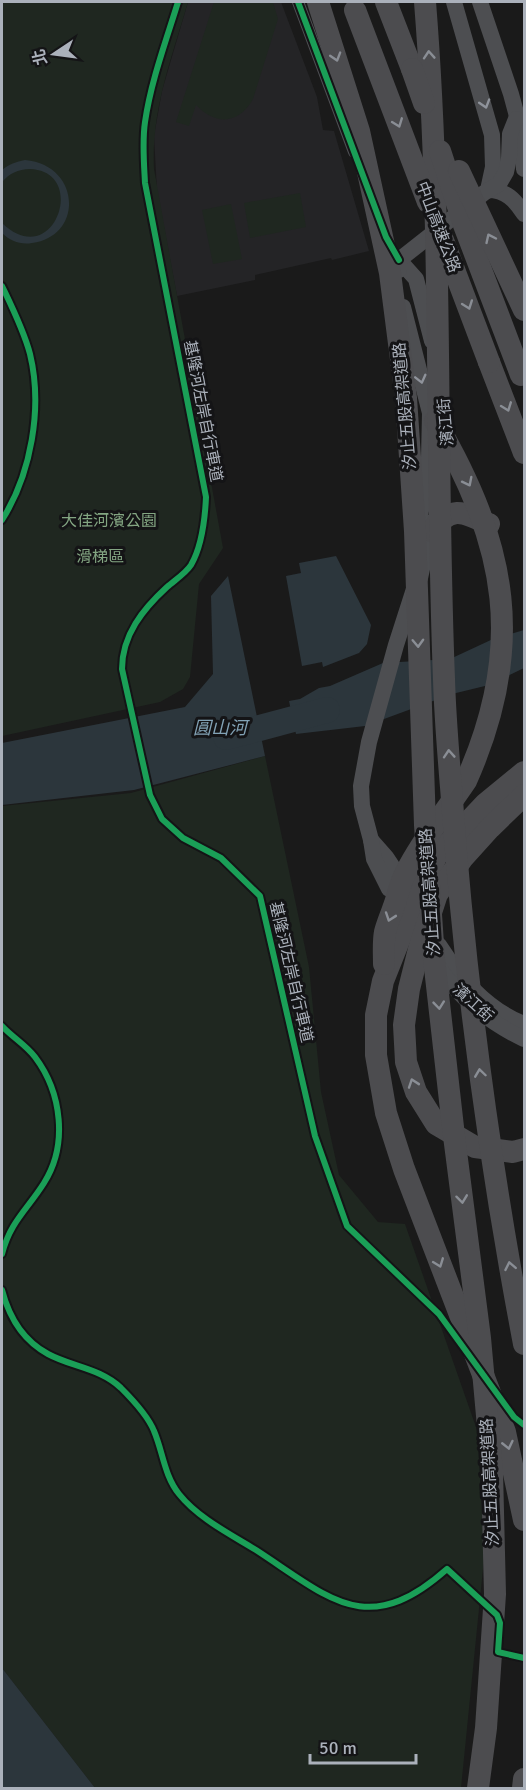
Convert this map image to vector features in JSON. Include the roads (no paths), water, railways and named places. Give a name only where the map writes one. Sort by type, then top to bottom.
[{"type":"highway","name":"汐止五股高架道路","points":[[318,2],[359,131],[390,273],[406,398],[415,531],[425,825],[433,948],[480,1338],[492,1471],[495,1594],[486,1728],[478,1788]]},
{"type":"highway","name":"中山高速公路","points":[[351,2],[525,453]]},
{"type":"highway","name":"中山高速公路","points":[[386,2],[412,69],[464,225],[523,381]]},
{"type":"highway","name":"汐止五股高架道路","points":[[425,2],[437,297],[444,683],[456,860],[477,1047],[506,1245],[525,1344]]},
{"type":"highway","points":[[412,69],[525,310]]},
{"type":"highway","points":[[430,413],[489,524],[507,575],[513,634],[512,660],[504,699],[490,734],[466,780],[405,873],[385,932],[383,981],[376,1015],[376,1055],[386,1113],[404,1169],[505,1432],[525,1520]]},
{"type":"highway","points":[[431,531],[447,514],[456,512],[464,512],[489,524]]},
{"type":"highway","points":[[383,981],[412,908],[437,855],[485,804],[525,772]]},
{"type":"highway","points":[[525,795],[462,859],[437,894],[411,979],[404,1025],[406,1062],[416,1092],[436,1124],[475,1146],[513,1152],[525,1149]]},
{"type":"highway","points":[[523,1788],[525,1779]]},
{"type":"main road","points":[[454,2],[492,135],[493,167],[488,190]]},
{"type":"main road","points":[[480,2],[521,130],[525,170]]},
{"type":"main road","points":[[399,260],[488,190],[499,184],[506,172],[510,134],[516,119]]},
{"type":"main road","points":[[488,190],[497,190],[508,195],[525,214]]},
{"type":"main road","name":"濱江街","points":[[399,260],[398,287],[430,413],[429,458],[412,576],[414,589]]},
{"type":"main road","name":"濱江街","points":[[389,889],[374,859],[362,806],[361,786],[369,742],[396,645],[414,589],[420,578],[450,448],[448,407],[422,301],[416,279],[399,260]]},
{"type":"main road","name":"濱江街","points":[[371,840],[396,872]]},
{"type":"main road","name":"濱江街","points":[[525,1024],[496,1010],[476,994],[435,951],[456,991],[473,1008],[492,1022],[525,1039]]},
{"type":"street","points":[[298,2],[386,237],[399,260]]},
{"type":"water","points":[[25,160],[44,165],[57,174],[66,187],[69,201],[67,215],[61,228],[49,238],[32,243],[16,242],[5,236],[2,233],[2,223],[21,235],[37,236],[49,228],[58,216],[61,200],[58,185],[48,174],[30,169],[22,170],[11,174],[2,182],[2,170],[13,163]]},
{"type":"water","points":[[336,556],[371,625],[367,644],[359,653],[323,667],[322,662],[302,666],[286,576],[301,573],[299,563]]},
{"type":"water","name":"圓山河","points":[[228,576],[265,756],[134,790],[2,805],[2,743],[185,707],[213,674],[211,596]]},
{"type":"water","name":"圓山河","points":[[524,630],[524,668],[489,685],[452,694],[365,726],[296,734],[289,701],[300,699],[319,688],[330,686],[383,663],[450,659],[493,639]]},
{"type":"water","points":[[2,1668],[95,1788],[2,1788]]},
{"type":"waterway","name":"圓山河","points":[[226,737],[327,710]]},
{"type":"park label","name":"大佳河濱公園","points":[[109,521]]},
{"type":"park label","name":"滑梯區","points":[[100,557]]}]
